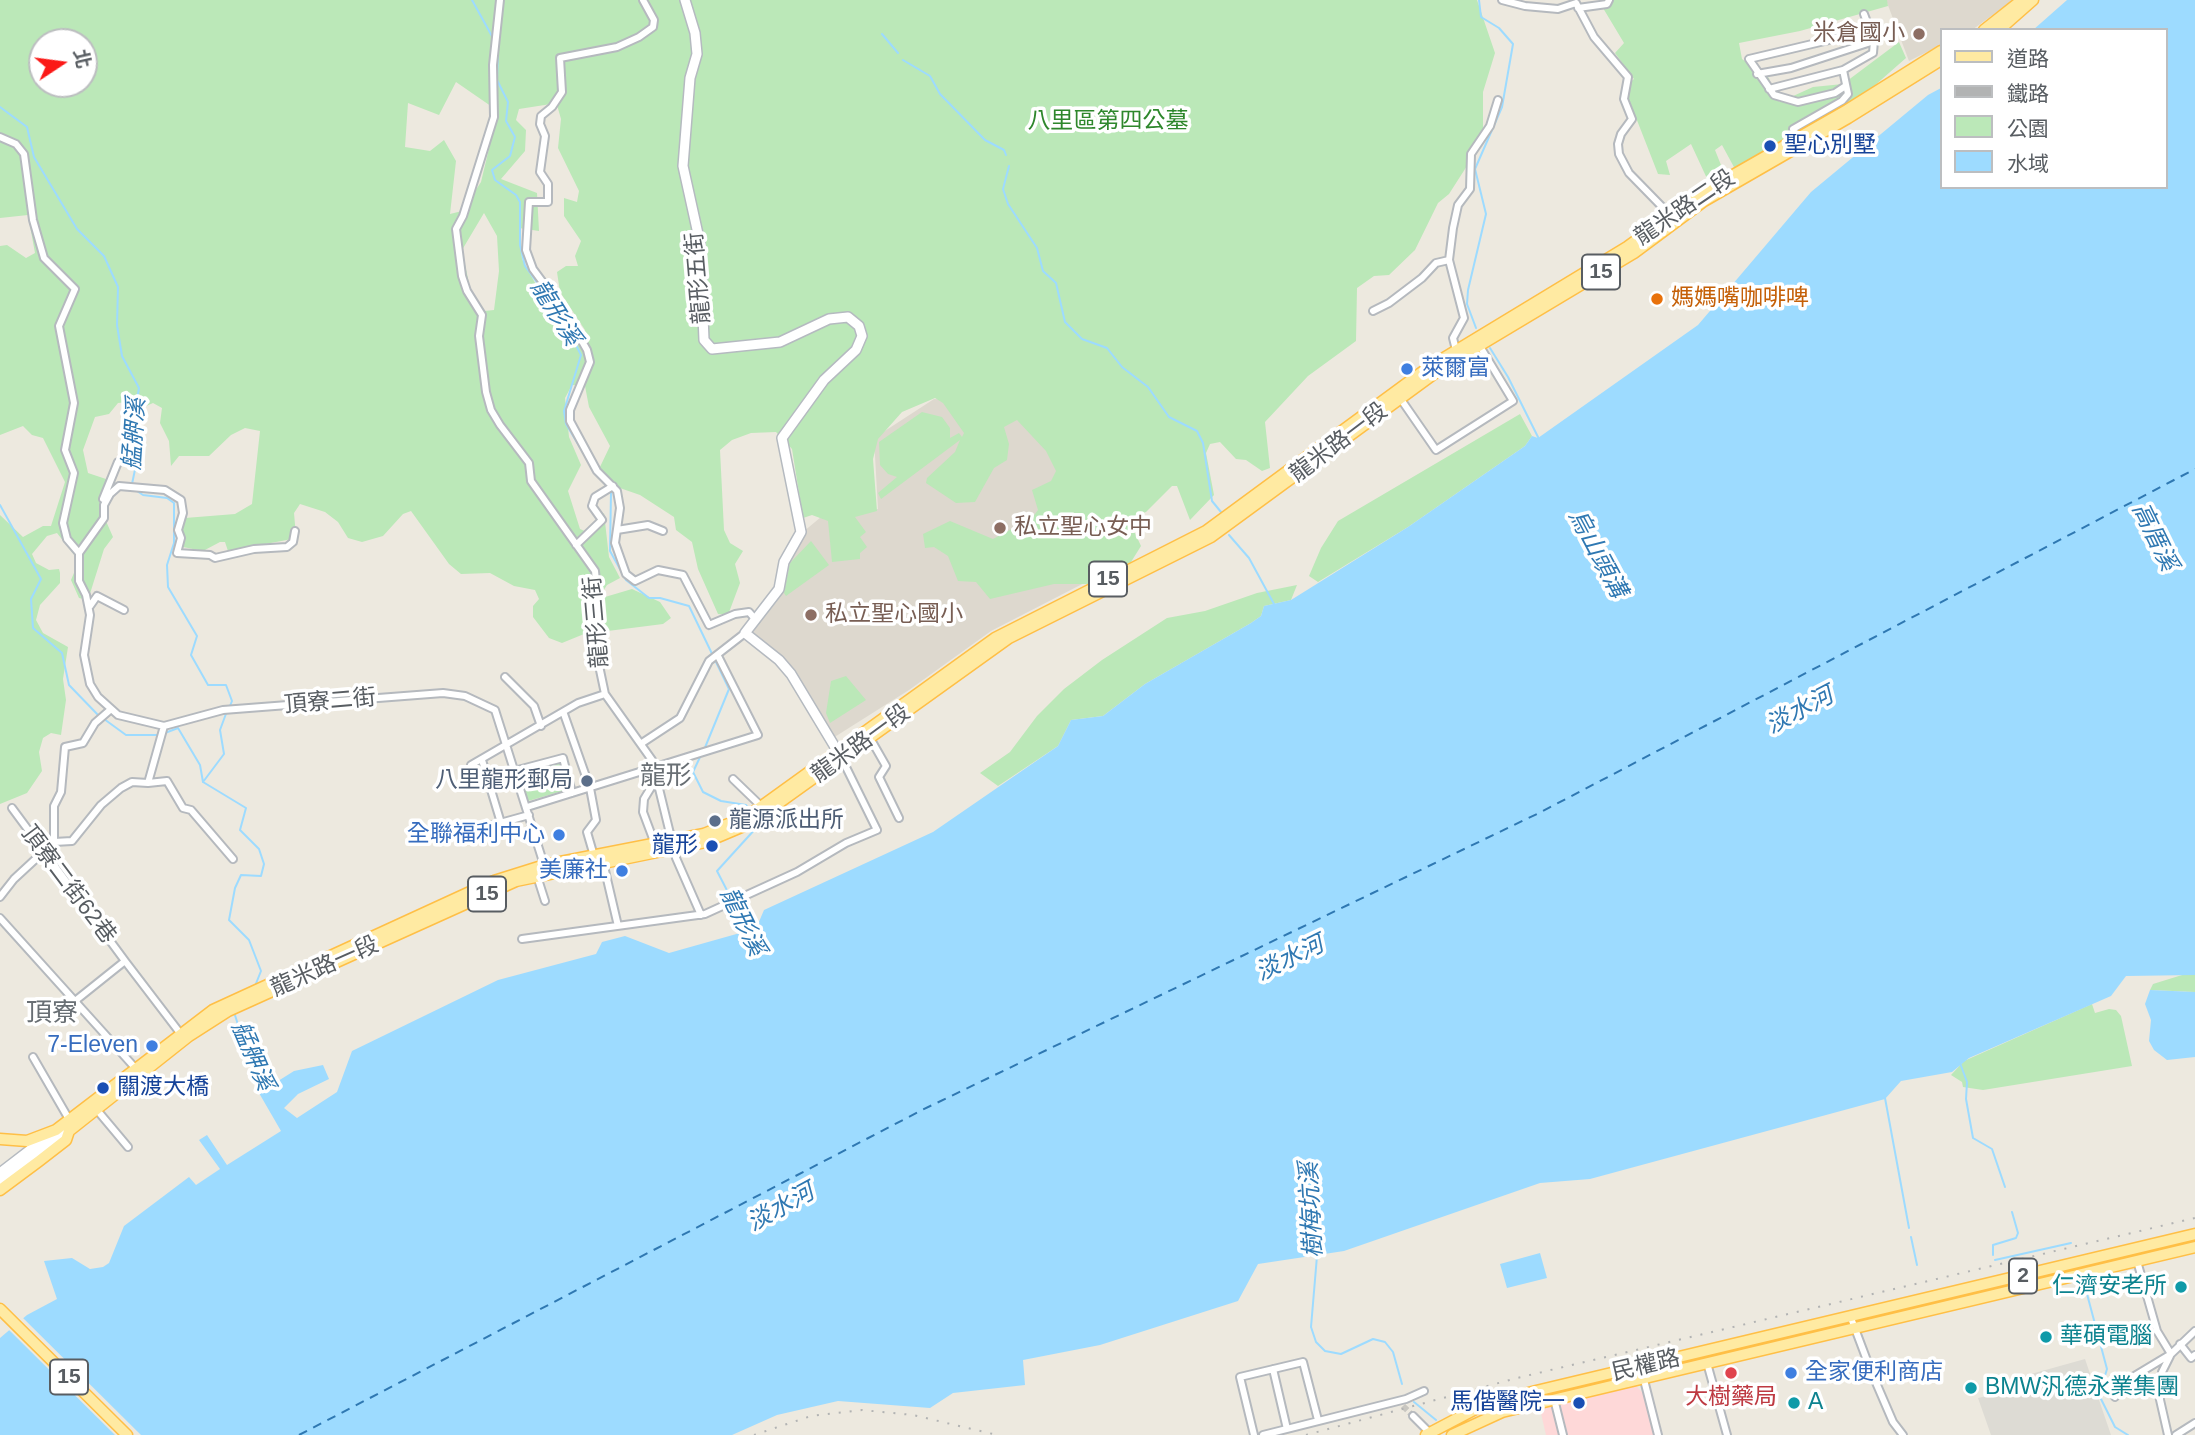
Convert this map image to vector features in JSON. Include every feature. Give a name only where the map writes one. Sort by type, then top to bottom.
[{"type":"main road","points":[[1987,28],[2022,0]]},
{"type":"main road","points":[[2001,28],[2033,0]]},
{"type":"main road","name":"龍米路二段","points":[[1798,142],[1940,52]]},
{"type":"main road","name":"龍米路二段","points":[[1398,394],[1672,217],[1940,61]]},
{"type":"main road","name":"龍米路二段","points":[[1398,394],[1456,350],[1477,342]]},
{"type":"main road","name":"龍米路一段","points":[[56,1130],[69,1126],[97,1110],[180,1033],[278,979],[495,881],[673,845],[734,827],[756,815],[997,642],[1206,531],[1398,394]]},
{"type":"main road","name":"龍米路一段","points":[[840,755],[870,738],[997,642]]},
{"type":"main road","name":"龍米路一段","points":[[598,859],[655,844],[673,845]]},
{"type":"main road","name":"龍米路一段","points":[[69,1126],[139,1071],[232,1006],[543,871]]},
{"type":"main road","name":"15","points":[[0,1190],[66,1140],[69,1126]]},
{"type":"main road","name":"15","points":[[4,1140],[27,1141],[56,1130]]},
{"type":"main road","name":"2","points":[[1853,1323],[2195,1234]]},
{"type":"main road","name":"2","points":[[1853,1323],[2195,1247]]},
{"type":"main road","name":"15","points":[[0,1300],[11,1320]]},
{"type":"main road","name":"15","points":[[0,1308],[127,1435]]},
{"type":"main road","points":[[0,1317],[11,1320]]},
{"type":"main road","name":"民權路","points":[[1459,1433],[1502,1412],[1707,1363],[1853,1323]]},
{"type":"main road","name":"民權路","points":[[1435,1430],[1483,1405],[1641,1367],[1853,1323]]},
{"type":"street","name":"龍形三街","points":[[499,0],[492,65],[494,117],[463,216],[456,229],[456,242],[467,291],[482,315],[480,347],[491,410],[529,463],[531,481],[595,571],[599,610],[597,656],[605,694],[652,760],[673,845],[701,915]]},
{"type":"street","points":[[643,0],[654,20],[653,27],[639,37],[617,47],[560,58],[562,92],[552,107],[541,116],[540,124],[545,136],[540,172],[548,184],[548,202],[528,202],[528,260],[567,315],[587,350],[590,362],[570,410],[570,421],[597,471],[617,491],[620,508],[615,543],[619,561],[626,574],[635,581],[658,570],[683,575],[709,625],[735,614],[749,612],[756,620]]},
{"type":"street","name":"龍形五街","points":[[685,0],[695,33],[697,54],[690,78],[683,166],[700,243],[704,340],[712,349],[780,342],[829,319],[848,317],[859,326],[862,336],[856,350],[824,380],[782,438],[801,532],[785,562],[779,589],[745,633]]},
{"type":"street","points":[[1502,0],[1525,6],[1576,3],[1594,37],[1628,77],[1624,99],[1632,119],[1621,134],[1619,154],[1629,173],[1672,217]]},
{"type":"street","points":[[1578,8],[1606,4],[1609,0]]},
{"type":"street","points":[[1769,89],[1843,70],[1873,53],[1874,41],[1864,13]]},
{"type":"street","points":[[1844,87],[1835,93],[1798,102],[1774,95],[1749,59],[1829,40],[1869,26]]},
{"type":"street","points":[[1757,74],[1791,68],[1874,41]]},
{"type":"street","points":[[1798,142],[1793,129],[1842,101],[1848,94],[1844,87],[1843,70]]},
{"type":"street","points":[[1456,350],[1454,338],[1464,318],[1449,260],[1458,205],[1469,189],[1471,154],[1490,126],[1498,100]]},
{"type":"street","points":[[0,137],[16,145],[24,154],[33,220],[44,258],[75,289],[59,327],[74,402],[65,450],[74,473],[63,523],[67,539],[79,553]]},
{"type":"street","points":[[1373,310],[1389,303],[1436,264],[1449,260]]},
{"type":"street","points":[[1398,394],[1436,450],[1513,401],[1477,342]]},
{"type":"street","points":[[89,615],[86,595],[79,581],[79,553],[104,518],[108,484],[118,462]]},
{"type":"street","points":[[104,505],[119,486],[165,490],[181,500],[183,513],[178,530],[181,538],[177,554],[210,555],[215,558],[254,549],[287,547],[293,542],[295,531]]},
{"type":"street","points":[[576,545],[602,520],[592,506],[595,498],[613,486]]},
{"type":"street","points":[[617,530],[649,525],[663,531]]},
{"type":"street","points":[[54,842],[54,806],[61,792],[65,747],[83,743],[96,723],[109,712],[90,684],[83,655],[91,603],[97,596],[124,610]]},
{"type":"street","points":[[522,939],[701,915],[877,830],[840,755],[791,674],[779,660],[745,633],[714,658],[680,718],[642,743]]},
{"type":"street","points":[[493,825],[572,793],[758,735],[714,658]]},
{"type":"street","points":[[505,677],[534,706],[541,726]]},
{"type":"street","name":"頂寮二街","points":[[109,712],[132,721],[164,726],[223,710],[443,694],[465,696],[495,710],[506,744]]},
{"type":"street","points":[[471,765],[564,714],[578,703],[605,694]]},
{"type":"street","points":[[564,714],[590,788],[596,820],[587,832],[618,926]]},
{"type":"street","points":[[148,783],[164,726]]},
{"type":"street","points":[[870,738],[886,766],[879,777],[899,818]]},
{"type":"street","points":[[506,744],[528,811],[543,871],[545,901]]},
{"type":"street","points":[[514,771],[563,758],[572,793]]},
{"type":"street","points":[[482,760],[501,822]]},
{"type":"street","points":[[733,779],[756,815]]},
{"type":"street","points":[[0,897],[54,842],[72,841],[101,805],[132,782],[167,781],[183,808],[191,810],[210,836],[233,859]]},
{"type":"street","points":[[655,844],[643,812],[644,799],[656,781]]},
{"type":"street","name":"頂寮二街62巷","points":[[12,808],[180,1033]]},
{"type":"street","points":[[0,918],[139,1071]]},
{"type":"street","points":[[75,1002],[125,961]]},
{"type":"street","points":[[33,1057],[69,1126]]},
{"type":"street","points":[[97,1110],[128,1147]]},
{"type":"street","name":"龍米路一段","points":[[0,1181],[69,1126]]},
{"type":"street","name":"龍米路一段","points":[[0,1173],[56,1130]]},
{"type":"street","points":[[0,1132],[4,1140]]},
{"type":"street","points":[[2137,1261],[2157,1331],[2171,1354]]},
{"type":"street","points":[[1853,1323],[1893,1422],[1903,1435]]},
{"type":"street","points":[[2115,1397],[2126,1381],[2171,1354],[2195,1331]]},
{"type":"street","points":[[2180,1345],[2191,1358],[2195,1355]]},
{"type":"street","points":[[2168,1435],[2158,1391],[2162,1372],[2171,1354]]},
{"type":"street","points":[[1254,1435],[1240,1377],[1273,1369],[1303,1362],[1318,1420]]},
{"type":"street","points":[[1707,1363],[1727,1435]]},
{"type":"street","points":[[1641,1367],[1658,1435]]},
{"type":"street","points":[[1273,1369],[1287,1429]]},
{"type":"street","points":[[2129,1390],[2148,1369]]},
{"type":"street","points":[[1263,1435],[1401,1402],[1424,1391]]},
{"type":"street","points":[[1555,1399],[1563,1435]]},
{"type":"street","points":[[1413,1416],[1435,1430]]},
{"type":"street","points":[[2176,1435],[2195,1423]]},
{"type":"shaded area","name":"米倉國小","points":[[1886,0],[2013,0],[1975,28],[1940,28],[1940,46],[1909,61]]},
{"type":"shaded area","name":"私立聖心女中","points":[[934,399],[1041,403],[1092,579],[991,631],[909,690],[833,738],[793,672],[752,633],[781,596],[786,567],[803,532],[821,517],[878,509],[874,438]]},
{"type":"shaded area","points":[[2085,1359],[2111,1435],[1991,1435],[1978,1398],[2027,1387],[2024,1376]]},
{"type":"shaded area","points":[[1636,1386],[1643,1393],[1655,1435],[1546,1435],[1540,1409]]},
{"type":"green space","name":"八里區第四公墓","points":[[0,0],[1477,0],[1495,53],[1483,92],[1483,131],[1474,155],[1449,194],[1438,203],[1415,250],[1389,275],[1374,276],[1357,288],[1356,341],[1308,376],[1265,422],[1270,468],[1262,471],[1246,460],[1236,459],[1220,442],[1210,444],[1206,453],[1214,495],[1190,520],[1177,486],[1172,486],[1146,512],[1128,518],[1141,546],[1131,562],[1090,584],[1054,584],[990,599],[976,582],[958,581],[948,556],[934,547],[925,548],[923,534],[950,521],[993,539],[1032,518],[1038,510],[1032,490],[1051,481],[1056,471],[1046,451],[1017,420],[1004,427],[1009,444],[1007,460],[994,468],[975,502],[956,503],[926,483],[927,478],[955,452],[960,440],[881,499],[878,493],[897,477],[888,474],[880,465],[879,442],[922,412],[942,417],[950,428],[950,438],[959,433],[962,437],[964,433],[943,403],[935,398],[902,412],[878,439],[873,459],[877,511],[855,517],[866,532],[860,537],[867,547],[860,553],[860,559],[832,562],[828,521],[812,515],[803,518],[792,449],[776,432],[751,433],[732,440],[720,450],[724,530],[730,543],[743,551],[735,564],[740,583],[728,615],[718,614],[698,569],[692,542],[676,530],[674,517],[640,495],[617,487],[599,469],[610,446],[589,407],[585,386],[572,385],[565,398],[569,437],[581,465],[568,491],[580,529],[589,533],[604,513],[609,557],[620,578],[607,585],[595,603],[598,613],[605,597],[632,589],[660,602],[671,618],[663,624],[584,634],[562,643],[549,638],[533,617],[533,606],[539,599],[535,590],[514,586],[490,573],[461,574],[449,564],[411,511],[403,514],[383,536],[362,542],[348,538],[338,522],[325,512],[300,504],[294,513],[296,536],[292,539],[228,551],[225,542],[203,551],[183,547],[179,543],[185,518],[235,514],[252,504],[260,431],[245,428],[231,435],[209,456],[179,456],[171,466],[169,441],[160,423],[162,408],[153,403],[144,407],[133,453],[122,444],[128,402],[118,403],[109,414],[95,417],[83,450],[88,473],[106,479],[102,512],[113,537],[104,549],[88,600],[79,598],[71,580],[79,561],[57,533],[47,536],[32,554],[36,563],[49,570],[59,569],[60,573],[60,583],[40,605],[36,620],[43,633],[68,647],[63,679],[66,700],[61,735],[51,733],[43,738],[39,752],[42,771],[27,793],[0,804],[0,515],[23,537],[43,526],[51,526],[65,482],[43,438],[32,435],[23,426],[0,435],[0,246],[7,245],[26,258],[35,253],[28,215],[0,218]],"holes":[[[456,82],[498,111],[481,182],[462,211],[450,214],[456,161],[444,140],[430,151],[405,147],[408,103],[439,115]],[[557,105],[561,119],[558,148],[579,191],[577,202],[564,198],[564,216],[581,241],[575,256],[578,266],[566,266],[557,272],[560,292],[585,330],[569,345],[522,259],[519,228],[539,231],[537,193],[501,179],[525,151],[526,130],[516,120],[519,109]],[[484,213],[497,236],[499,271],[494,310],[475,312],[462,250]]]},
{"type":"green space","points":[[1612,0],[1887,0],[1888,6],[1800,31],[1739,43],[1742,59],[1769,78],[1774,98],[1780,102],[1813,87],[1843,84],[1899,42],[1906,58],[1857,101],[1735,169],[1722,145],[1715,150],[1725,175],[1710,185],[1691,144],[1666,161],[1670,175],[1658,174],[1624,87],[1634,79],[1615,53],[1624,43],[1603,8]]},
{"type":"green space","points":[[1520,414],[1532,436],[1525,446],[1408,527],[1318,582],[1309,576],[1321,548],[1338,521]]},
{"type":"green space","points":[[811,541],[829,565],[786,596],[784,593],[790,563]]},
{"type":"green space","points":[[1297,585],[1291,600],[1264,606],[1261,616],[1251,623],[1145,684],[1103,716],[1071,720],[1058,746],[998,786],[980,773],[1010,752],[1037,716],[1064,689],[1102,660],[1167,618],[1205,611],[1257,593]]},
{"type":"green space","points":[[846,676],[866,700],[830,723],[826,713],[831,681]]},
{"type":"green space","points":[[686,761],[690,779],[664,787],[659,768]]},
{"type":"green space","points":[[561,762],[570,789],[528,801],[520,774]]},
{"type":"green space","points":[[2195,971],[2195,992],[2150,990],[2153,984]]},
{"type":"green space","points":[[2092,1004],[2095,1013],[2109,1009],[2116,1010],[2121,1016],[2132,1066],[1983,1090],[1963,1087],[1962,1082],[1951,1075],[1964,1061]]},
{"type":"water","points":[[2067,0],[2195,0],[2195,975],[2126,976],[2111,996],[1969,1058],[1952,1072],[1901,1081],[1885,1099],[1590,1179],[1540,1183],[1344,1251],[1258,1264],[1238,1301],[1100,1345],[1023,1360],[1025,1385],[953,1393],[930,1408],[838,1401],[777,1415],[732,1435],[0,1435],[0,1338],[27,1315],[57,1299],[44,1261],[72,1258],[90,1269],[103,1267],[109,1263],[124,1226],[189,1177],[196,1185],[220,1169],[199,1140],[207,1135],[227,1165],[281,1131],[259,1093],[294,1071],[323,1065],[329,1079],[298,1094],[284,1108],[297,1118],[337,1092],[352,1051],[498,980],[596,954],[602,942],[625,936],[669,953],[740,933],[758,924],[764,910],[933,832],[1058,746],[1071,720],[1103,716],[1145,684],[1251,623],[1261,616],[1264,606],[1291,600],[1408,527],[1525,446],[1532,436],[1538,438],[1698,325],[1811,192],[1928,95],[1940,89],[1940,189],[2167,189],[2167,28],[2035,28]]},
{"type":"water","points":[[2150,990],[2195,992],[2195,1057],[2167,1060],[2154,1050],[2149,1041],[2151,1020],[2145,1004]]},
{"type":"water","points":[[1540,1253],[1547,1278],[1507,1288],[1500,1264]]},
{"type":"pier","points":[[21,1316],[141,1435],[115,1435],[7,1328]]},
{"type":"waterway","name":"龍形溪","points":[[472,0],[493,38]]},
{"type":"waterway","name":"烏山頭溝","points":[[1476,328],[1467,304],[1468,290],[1486,214],[1475,169],[1502,107],[1513,44],[1499,28],[1481,17],[1479,0]]},
{"type":"waterway","points":[[882,34],[898,53]]},
{"type":"waterway","name":"龍形溪","points":[[498,50],[497,80],[508,102],[506,121],[515,137],[510,156],[492,170],[495,180],[516,195],[520,202],[520,245],[525,266],[560,314],[581,355],[564,411],[566,424],[593,469]]},
{"type":"waterway","points":[[903,60],[930,76],[940,94],[985,140],[1004,150],[1006,155]]},
{"type":"waterway","name":"艋舺溪","points":[[0,107],[27,127],[34,157],[77,229],[104,256],[118,287],[117,325],[122,356],[139,388],[129,443],[137,460],[132,484]]},
{"type":"waterway","points":[[1009,166],[1003,189],[1008,204],[1037,248],[1043,271],[1056,283],[1065,322],[1082,339],[1107,348],[1122,367],[1148,387],[1169,417],[1197,431],[1203,443],[1212,501],[1221,512]]},
{"type":"waterway","name":"烏山頭溝","points":[[1490,348],[1539,439]]},
{"type":"waterway","name":"龍形溪","points":[[601,479],[611,492],[610,551],[626,580],[649,598],[660,598],[689,606],[729,689],[704,750]]},
{"type":"waterway","name":"艋舺溪","points":[[134,489],[143,495],[167,498],[174,503],[174,543],[167,565],[168,587],[197,636],[191,655],[208,685],[226,685],[232,701],[230,706]]},
{"type":"waterway","points":[[0,505],[41,579],[31,599],[33,628],[62,653],[69,685],[99,716]]},
{"type":"waterway","points":[[1229,535],[1249,558],[1274,604]]},
{"type":"waterway","name":"艋舺溪","points":[[227,711],[220,730],[224,754],[203,782],[246,808],[240,830],[259,849],[264,864],[261,876],[241,875],[235,888],[229,920],[249,940],[261,971],[255,986]]},
{"type":"waterway","points":[[104,719],[126,735],[160,735]]},
{"type":"waterway","points":[[165,733],[178,728],[200,765],[203,782]]},
{"type":"waterway","name":"龍形溪","points":[[701,755],[693,772],[703,792],[721,801],[746,805],[749,809]]},
{"type":"waterway","name":"龍形溪","points":[[748,931],[717,871],[757,827],[756,824]]},
{"type":"waterway","name":"艋舺溪","points":[[234,1012],[250,1063],[266,1091]]},
{"type":"waterway","points":[[1960,1063],[1967,1082],[1966,1099],[1973,1138],[1992,1149],[2005,1187]]},
{"type":"waterway","points":[[1885,1098],[1909,1228]]},
{"type":"waterway","points":[[1993,1255],[1993,1245],[2016,1238],[2018,1233],[2012,1212]]},
{"type":"waterway","points":[[1911,1237],[1917,1265]]},
{"type":"waterway","points":[[1995,1260],[2071,1243]]},
{"type":"waterway","name":"樹梅坑溪","points":[[1317,1256],[1311,1327],[1316,1342],[1325,1351],[1341,1354],[1373,1339],[1385,1342],[1393,1352],[1402,1384]]},
{"type":"waterway","points":[[2083,1279],[2107,1369],[2099,1395],[2115,1427],[2128,1435]]},
{"type":"waterway","name":"樹梅坑溪","points":[[1414,1402],[1436,1420]]},
{"type":"ferry route","points":[[299,1435],[922,1110],[1541,812],[2195,469]]},
{"type":"tunnel","points":[[1403,1406],[1413,1416]]},
{"type":"railway","points":[[1306,1435],[1517,1378],[2195,1218]]},
{"type":"railway","points":[[754,1435],[811,1416],[862,1410],[913,1415],[997,1435]]},
{"type":"place","name":"米倉國小","points":[[1919,34]]},
{"type":"place","name":"聖心別墅","points":[[1770,146]]},
{"type":"place","name":"媽媽嘴咖啡啤","points":[[1657,299]]},
{"type":"place","name":"萊爾富","points":[[1407,369]]},
{"type":"place","name":"私立聖心女中","points":[[1000,528]]},
{"type":"place","name":"私立聖心國小","points":[[811,615]]},
{"type":"place","name":"八里龍形郵局","points":[[587,781]]},
{"type":"place","name":"龍源派出所","points":[[715,821]]},
{"type":"place","name":"全聯福利中心","points":[[559,835]]},
{"type":"place","name":"龍形","points":[[712,846]]},
{"type":"place","name":"美廉社","points":[[622,871]]},
{"type":"place","name":"7-Eleven","points":[[152,1046]]},
{"type":"place","name":"關渡大橋","points":[[103,1088]]},
{"type":"place","name":"仁濟安老所","points":[[2181,1287]]},
{"type":"place","name":"華碩電腦","points":[[2046,1337]]},
{"type":"place","name":"大樹藥局","points":[[1731,1373]]},
{"type":"place","name":"全家便利商店","points":[[1791,1373]]},
{"type":"place","name":"BMW汎德永業集團","points":[[1971,1388]]},
{"type":"place","name":"馬偕醫院一","points":[[1579,1403]]},
{"type":"place","name":"A","points":[[1794,1403]]},
{"type":"district","name":"龍形","points":[[666,777]]},
{"type":"district","name":"頂寮","points":[[52,1014]]},
{"type":"water label","name":"高厝溪","points":[[2154,537]]},
{"type":"water label","name":"淡水河","points":[[1800,711]]},
{"type":"water label","name":"淡水河","points":[[1290,959]]},
{"type":"water label","name":"淡水河","points":[[781,1208]]}]
